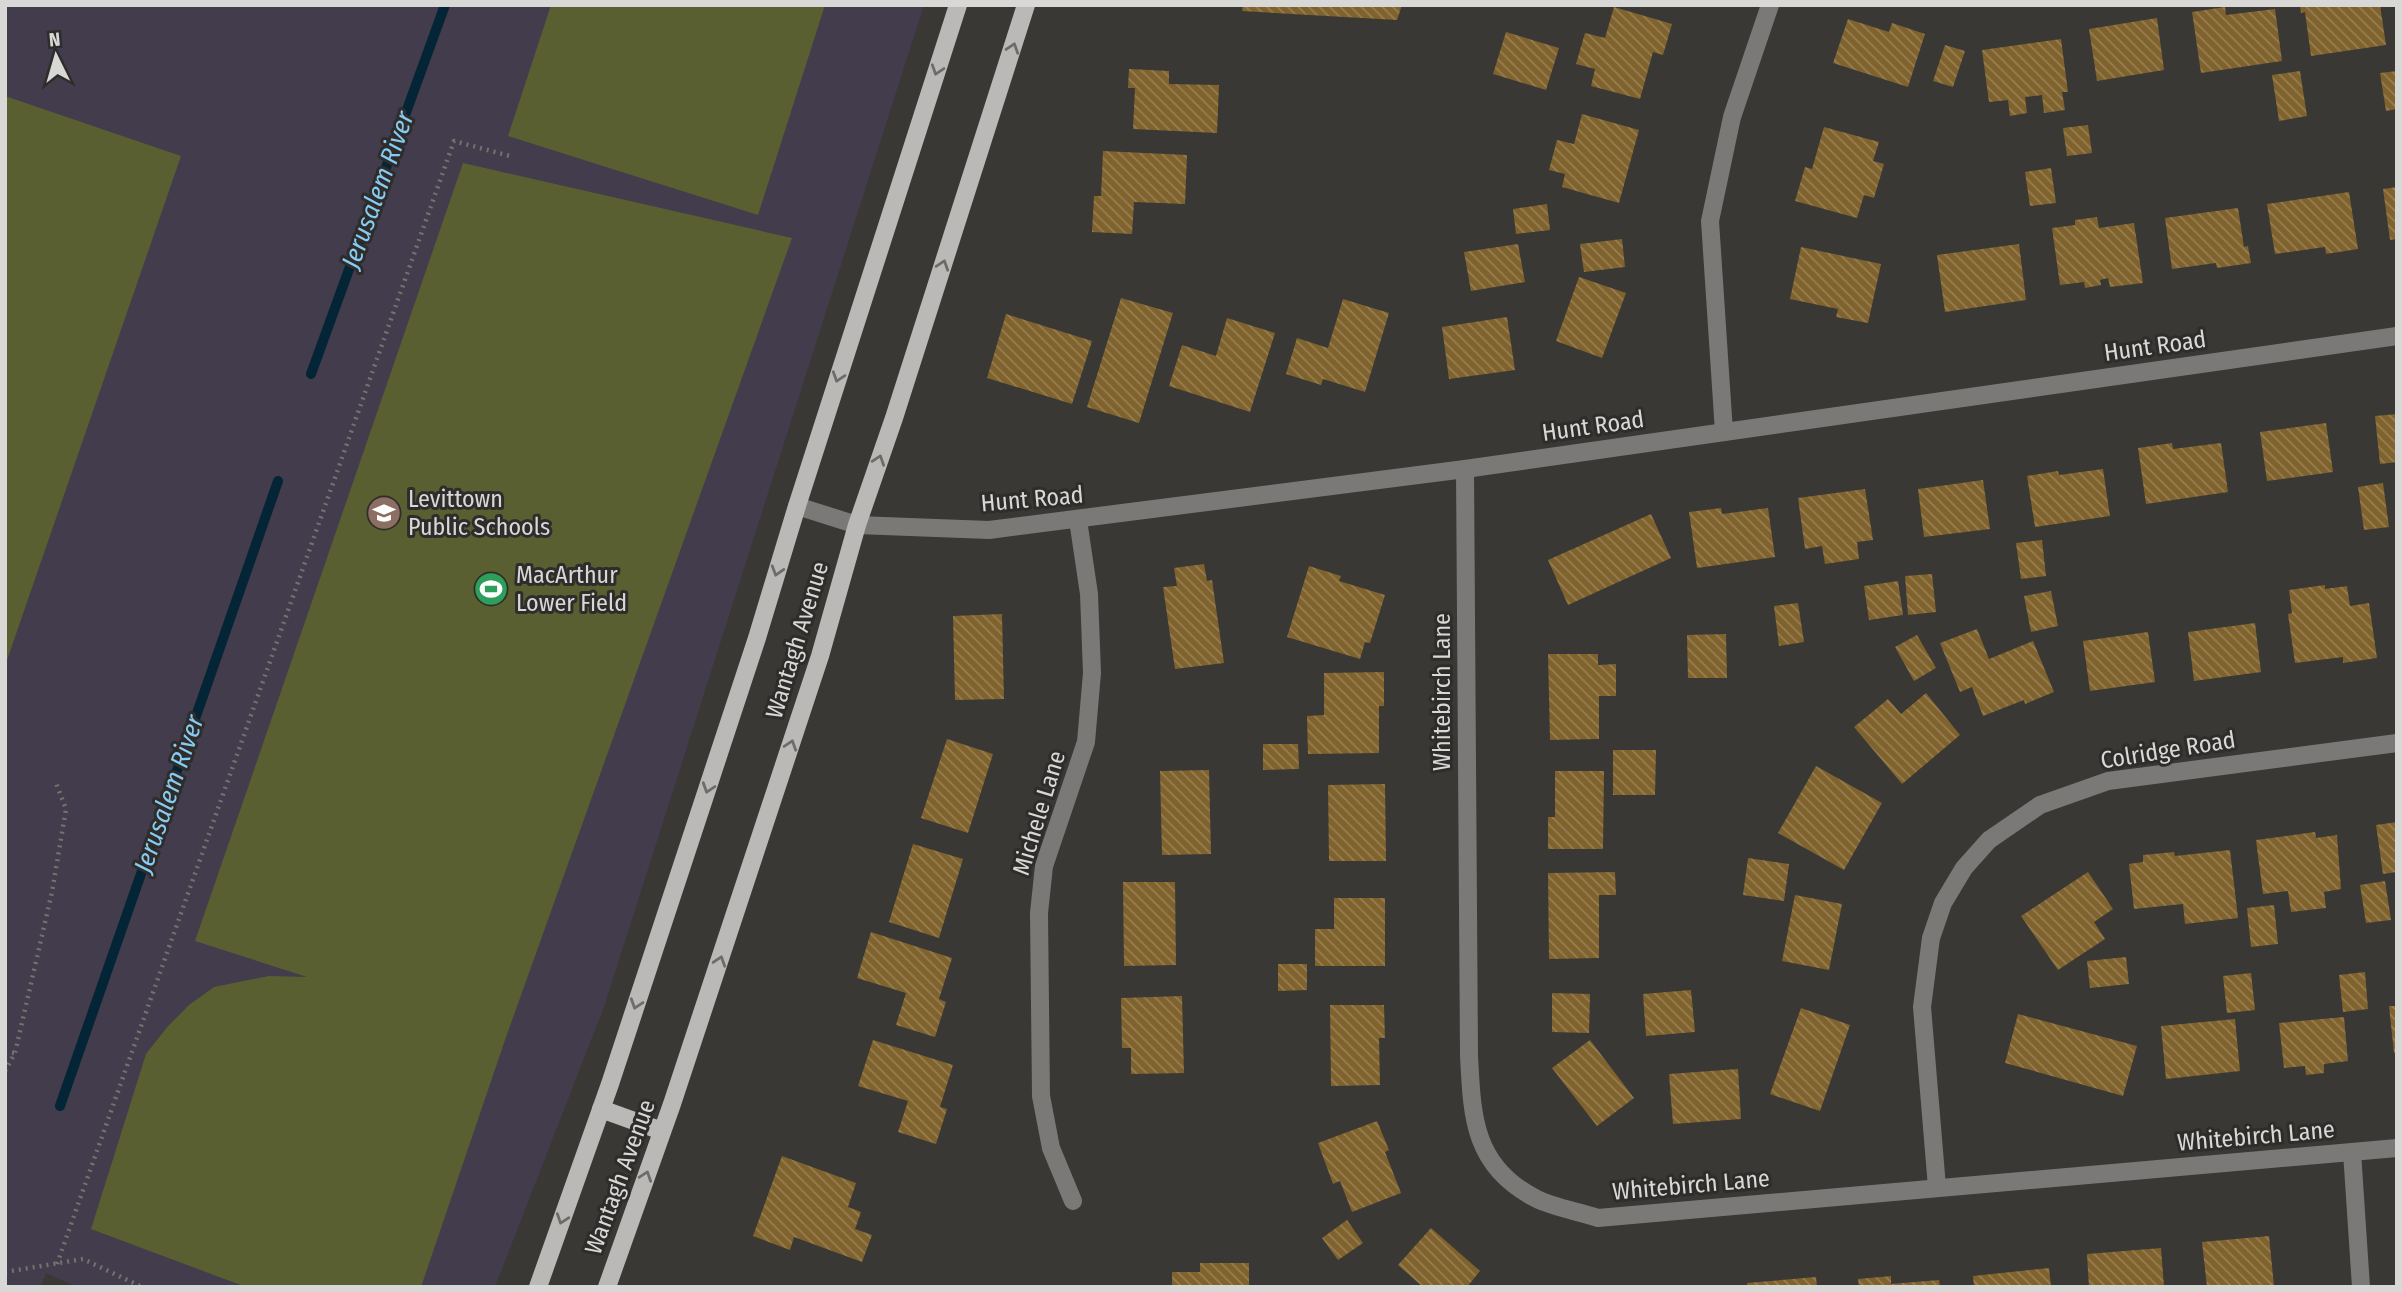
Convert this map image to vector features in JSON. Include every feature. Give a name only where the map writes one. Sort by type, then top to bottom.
[{"type":"main road","name":"Wantagh Avenue","points":[[538,1287],[601,1109],[757,638],[958,5]]},
{"type":"main road","name":"Wantagh Avenue","points":[[607,1287],[662,1131],[820,656],[857,525],[894,418],[1026,5]]},
{"type":"main road","points":[[601,1109],[662,1131]]},
{"type":"street","points":[[1724,432],[1710,221],[1732,117],[1770,5]]},
{"type":"street","name":"Hunt Road","points":[[797,506],[857,525],[989,530],[1465,469],[2397,336]]},
{"type":"street","name":"Whitebirch Lane","points":[[1465,469],[1471,1109],[1483,1149],[1509,1181],[1536,1199],[1598,1218],[2397,1148]]},
{"type":"street","name":"Michele Lane","points":[[1073,1201],[1051,1148],[1041,1096],[1039,913],[1044,866],[1086,742],[1092,673],[1089,594],[1078,520]]},
{"type":"street","name":"Colridge Road","points":[[1937,1187],[1922,1007],[1931,938],[1943,903],[1964,868],[1989,840],[2040,805],[2108,781],[2397,743]]},
{"type":"street","points":[[2352,1152],[2361,1287]]},
{"type":"path","points":[[57,1264],[454,141],[510,156]]},
{"type":"path","points":[[5,1071],[15,1053],[52,892],[66,809],[56,783]]},
{"type":"path","points":[[5,1052],[15,1053]]},
{"type":"path","points":[[5,1272],[83,1259],[142,1287]]},
{"type":"shaded area","name":"Levittown Public Schools","points":[[5,5],[924,5],[604,1007],[495,1287],[77,1287],[46,1273],[41,1287],[5,1287]]},
{"type":"green space","points":[[551,5],[825,5],[758,215],[508,136]]},
{"type":"green space","points":[[5,96],[181,156],[5,666]]},
{"type":"green space","name":"MacArthur Lower Field","points":[[463,163],[792,238],[505,1040],[421,1287],[246,1287],[91,1229],[146,1054],[168,1026],[189,1005],[214,987],[269,976],[307,977],[195,941]]},
{"type":"building","points":[[1243,5],[1402,5],[1397,20],[1242,11]]},
{"type":"building","points":[[2300,5],[2380,5],[2386,45],[2311,56],[2305,12],[2301,13]]},
{"type":"building","points":[[1614,7],[1672,24],[1663,55],[1653,52],[1640,99],[1591,86],[1595,69],[1576,64],[1585,33],[1605,38]]},
{"type":"building","points":[[2225,7],[2226,15],[2275,9],[2282,61],[2201,73],[2192,12]]},
{"type":"building","points":[[2157,18],[2164,70],[2097,81],[2089,29]]},
{"type":"building","points":[[1848,19],[1889,32],[1892,23],[1925,34],[1908,87],[1833,63]]},
{"type":"building","points":[[1506,32],[1559,48],[1546,90],[1493,74]]},
{"type":"building","points":[[2061,39],[2068,92],[2062,92],[2065,110],[2044,113],[2042,95],[2025,97],[2027,113],[2010,116],[2008,100],[1989,102],[1982,50]]},
{"type":"building","points":[[1945,45],[1965,51],[1953,87],[1933,81]]},
{"type":"building","points":[[1129,69],[1169,71],[1169,84],[1219,85],[1217,133],[1133,129],[1135,88],[1128,88]]},
{"type":"building","points":[[2300,71],[2307,116],[2279,121],[2272,75]]},
{"type":"building","points":[[2397,71],[2397,109],[2386,111],[2380,73]]},
{"type":"building","points":[[1582,114],[1639,130],[1619,203],[1562,187],[1565,174],[1549,170],[1557,140],[1574,144]]},
{"type":"building","points":[[2088,125],[2092,153],[2067,156],[2063,128]]},
{"type":"building","points":[[1824,127],[1879,142],[1873,161],[1884,164],[1874,198],[1864,195],[1857,218],[1795,201],[1805,167],[1812,169]]},
{"type":"building","points":[[1103,151],[1187,155],[1185,204],[1134,202],[1132,234],[1092,232],[1094,196],[1101,196]]},
{"type":"building","points":[[2051,168],[2056,203],[2030,206],[2025,172]]},
{"type":"building","points":[[2397,187],[2397,239],[2390,240],[2383,189]]},
{"type":"building","points":[[2349,192],[2358,249],[2326,254],[2325,247],[2275,254],[2267,204]]},
{"type":"building","points":[[1547,204],[1550,230],[1516,234],[1513,209]]},
{"type":"building","points":[[2238,208],[2244,247],[2248,246],[2251,263],[2217,268],[2216,263],[2172,269],[2165,218]]},
{"type":"building","points":[[2097,217],[2099,228],[2134,223],[2143,283],[2110,287],[2108,278],[2100,280],[2101,285],[2085,288],[2084,282],[2060,285],[2052,228],[2075,225],[2075,220]]},
{"type":"building","points":[[1622,239],[1625,267],[1584,272],[1580,244]]},
{"type":"building","points":[[1518,244],[1525,282],[1471,291],[1464,252]]},
{"type":"building","points":[[2019,244],[2026,300],[1945,312],[1937,255]]},
{"type":"building","points":[[1801,247],[1881,264],[1868,323],[1836,317],[1838,309],[1790,299]]},
{"type":"building","points":[[1579,277],[1626,293],[1602,358],[1556,341]]},
{"type":"building","points":[[1121,298],[1173,313],[1139,423],[1087,407]]},
{"type":"building","points":[[1343,299],[1389,313],[1365,392],[1323,379],[1321,385],[1286,374],[1297,338],[1328,348]]},
{"type":"building","points":[[1006,314],[1092,341],[1072,404],[987,378]]},
{"type":"building","points":[[1507,317],[1515,370],[1449,379],[1442,327]]},
{"type":"building","points":[[1227,318],[1275,333],[1250,412],[1169,386],[1182,345],[1216,356]]},
{"type":"building","points":[[2397,414],[2397,462],[2380,464],[2375,416]]},
{"type":"building","points":[[2326,423],[2333,472],[2267,481],[2260,432]]},
{"type":"building","points":[[2172,443],[2173,449],[2221,443],[2228,492],[2146,504],[2138,448]]},
{"type":"building","points":[[2103,469],[2110,516],[2035,527],[2027,476],[2058,471],[2059,475]]},
{"type":"building","points":[[1983,480],[1990,529],[1924,537],[1918,489]]},
{"type":"building","points":[[2383,483],[2389,527],[2364,530],[2358,487]]},
{"type":"building","points":[[1865,489],[1873,540],[1857,542],[1859,559],[1825,564],[1822,546],[1805,549],[1798,498]]},
{"type":"building","points":[[1721,508],[1722,514],[1768,508],[1775,557],[1697,568],[1689,512]]},
{"type":"building","points":[[1651,514],[1671,558],[1568,605],[1548,560]]},
{"type":"building","points":[[2042,540],[2046,576],[2021,579],[2016,543]]},
{"type":"building","points":[[1204,564],[1207,581],[1212,580],[1224,663],[1175,669],[1163,587],[1177,586],[1174,568]]},
{"type":"building","points":[[1309,566],[1341,576],[1339,581],[1385,595],[1370,643],[1365,642],[1360,659],[1287,637]]},
{"type":"building","points":[[1932,574],[1936,612],[1908,615],[1905,576]]},
{"type":"building","points":[[1898,581],[1903,615],[1869,620],[1864,586]]},
{"type":"building","points":[[2325,585],[2325,589],[2347,586],[2350,606],[2369,603],[2377,658],[2343,663],[2343,657],[2295,663],[2288,614],[2292,613],[2289,590]]},
{"type":"building","points":[[2051,591],[2058,626],[2031,632],[2024,596]]},
{"type":"building","points":[[1798,603],[1804,642],[1779,646],[1774,606]]},
{"type":"building","points":[[1002,614],[1004,699],[955,700],[953,616]]},
{"type":"building","points":[[2255,623],[2261,672],[2194,681],[2188,632]]},
{"type":"building","points":[[1977,629],[1989,659],[2033,641],[2054,692],[1983,716],[1972,687],[1960,692],[1940,643]]},
{"type":"building","points":[[2148,632],[2155,682],[2090,691],[2083,641]]},
{"type":"building","points":[[1726,634],[1727,678],[1688,678],[1687,635]]},
{"type":"building","points":[[1917,635],[1936,668],[1914,681],[1895,647]]},
{"type":"building","points":[[1548,654],[1598,654],[1598,665],[1616,664],[1616,696],[1599,696],[1599,739],[1550,740]]},
{"type":"building","points":[[1384,672],[1384,706],[1379,706],[1379,753],[1308,754],[1307,716],[1324,715],[1324,673]]},
{"type":"building","points":[[1926,693],[1960,735],[1902,784],[1854,727],[1888,699],[1901,714]]},
{"type":"building","points":[[947,739],[993,754],[968,833],[921,818]]},
{"type":"building","points":[[1263,744],[1298,744],[1299,769],[1263,770]]},
{"type":"building","points":[[1613,750],[1656,750],[1655,795],[1613,795]]},
{"type":"building","points":[[1816,766],[1882,803],[1844,870],[1778,833]]},
{"type":"building","points":[[1209,770],[1211,854],[1162,855],[1160,771]]},
{"type":"building","points":[[1555,771],[1604,771],[1603,849],[1548,849],[1548,817],[1555,817]]},
{"type":"building","points":[[1385,784],[1386,861],[1329,861],[1328,785]]},
{"type":"building","points":[[2397,822],[2397,872],[2383,874],[2376,825]]},
{"type":"building","points":[[2315,832],[2316,838],[2337,835],[2341,889],[2324,892],[2326,908],[2291,912],[2288,891],[2263,894],[2256,840]]},
{"type":"building","points":[[913,844],[963,859],[939,938],[889,922]]},
{"type":"building","points":[[2230,850],[2238,918],[2185,924],[2183,904],[2134,909],[2129,864],[2143,862],[2143,855],[2174,852],[2175,856]]},
{"type":"building","points":[[1748,858],[1789,864],[1784,901],[1743,895]]},
{"type":"building","points":[[1615,872],[1616,895],[1599,895],[1599,958],[1549,959],[1548,873]]},
{"type":"building","points":[[2088,872],[2113,909],[2094,922],[2105,939],[2058,970],[2021,916]]},
{"type":"building","points":[[2385,881],[2391,920],[2366,923],[2360,885]]},
{"type":"building","points":[[1123,882],[1175,882],[1176,965],[1124,966]]},
{"type":"building","points":[[1795,895],[1842,904],[1829,970],[1782,961]]},
{"type":"building","points":[[1334,898],[1385,898],[1385,966],[1315,966],[1315,929],[1334,929]]},
{"type":"building","points":[[2274,905],[2278,944],[2251,947],[2247,908]]},
{"type":"building","points":[[871,932],[952,958],[939,999],[946,1002],[935,1037],[896,1025],[906,993],[857,978]]},
{"type":"building","points":[[2126,957],[2129,984],[2090,988],[2087,961]]},
{"type":"building","points":[[1278,964],[1307,964],[1307,990],[1278,991]]},
{"type":"building","points":[[2365,972],[2368,1009],[2343,1012],[2339,975]]},
{"type":"building","points":[[2251,973],[2255,1010],[2227,1013],[2223,976]]},
{"type":"building","points":[[1691,990],[1695,1032],[1646,1036],[1643,994]]},
{"type":"building","points":[[1552,993],[1590,994],[1589,1033],[1552,1032]]},
{"type":"building","points":[[1182,996],[1184,1073],[1131,1074],[1131,1048],[1122,1048],[1121,998]]},
{"type":"building","points":[[1330,1005],[1384,1005],[1385,1038],[1379,1038],[1380,1085],[1331,1086]]},
{"type":"building","points":[[2389,1006],[2397,1006],[2397,1053],[2394,1053]]},
{"type":"building","points":[[1801,1008],[1850,1025],[1820,1111],[1770,1094]]},
{"type":"building","points":[[2018,1014],[2137,1046],[2123,1096],[2005,1063]]},
{"type":"building","points":[[2344,1017],[2348,1061],[2324,1064],[2324,1073],[2306,1075],[2305,1066],[2284,1068],[2279,1023]]},
{"type":"building","points":[[2235,1019],[2240,1071],[2166,1079],[2161,1026]]},
{"type":"building","points":[[873,1040],[953,1065],[940,1107],[947,1109],[936,1144],[898,1132],[908,1101],[858,1086]]},
{"type":"building","points":[[1590,1040],[1634,1098],[1597,1126],[1552,1068]]},
{"type":"building","points":[[1738,1069],[1741,1119],[1673,1124],[1669,1074]]},
{"type":"building","points":[[1377,1121],[1389,1150],[1385,1152],[1401,1193],[1352,1212],[1340,1181],[1333,1184],[1318,1143]]},
{"type":"building","points":[[782,1156],[856,1183],[848,1207],[861,1212],[855,1229],[872,1235],[862,1262],[794,1237],[790,1250],[753,1236]]},
{"type":"building","points":[[1347,1220],[1363,1243],[1338,1260],[1322,1238]]},
{"type":"building","points":[[1431,1228],[1480,1271],[1467,1287],[1423,1287],[1398,1265]]},
{"type":"building","points":[[2269,1236],[2274,1286],[2207,1287],[2202,1242]]},
{"type":"building","points":[[2161,1248],[2164,1287],[2089,1287],[2087,1254]]},
{"type":"building","points":[[1200,1263],[1249,1263],[1249,1287],[1172,1287],[1172,1272],[1200,1272]]},
{"type":"building","points":[[2049,1268],[2051,1287],[1974,1287],[1973,1276]]},
{"type":"building","points":[[1891,1276],[1891,1284],[1939,1280],[1940,1287],[1859,1287],[1858,1279]]},
{"type":"building","points":[[1816,1277],[1817,1287],[1748,1287],[1747,1283]]},
{"type":"waterway","name":"Jerusalem River","points":[[311,374],[445,5]]},
{"type":"waterway","name":"Jerusalem River","points":[[60,1106],[278,481]]},
{"type":"place","name":"Levittown Public Schools","points":[[384,513]]},
{"type":"place","name":"MacArthur Lower Field","points":[[491,589]]}]
